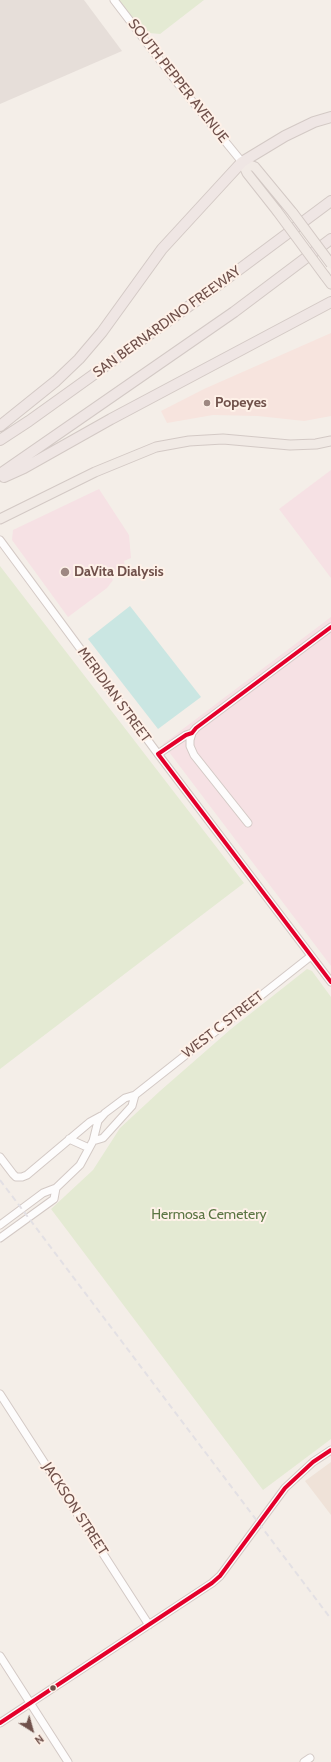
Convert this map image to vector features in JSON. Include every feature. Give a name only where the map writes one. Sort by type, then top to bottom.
[{"type":"highway","points":[[0,426],[56,381],[79,359],[102,332],[162,249],[242,162],[285,136],[314,122],[331,117]]},
{"type":"highway","name":"SAN BERNARDINO FREEWAY","points":[[0,440],[36,417],[217,286],[331,201]]},
{"type":"highway","name":"SAN BERNARDINO FREEWAY","points":[[0,474],[234,312],[331,239]]},
{"type":"highway","points":[[0,478],[24,468],[331,302]]},
{"type":"main road","name":"SOUTH PEPPER AVENUE","points":[[242,162],[255,167],[331,264]]},
{"type":"main road","name":"SOUTH PEPPER AVENUE","points":[[242,162],[247,173],[331,284]]},
{"type":"main road","points":[[0,519],[95,472],[156,447],[189,441],[223,439],[290,444],[316,444],[331,440]]},
{"type":"street","name":"SOUTH PEPPER AVENUE","points":[[114,0],[179,85],[242,162]]},
{"type":"street","name":"MERIDIAN STREET","points":[[0,540],[158,754],[331,982]]},
{"type":"street","points":[[248,823],[194,755],[190,746],[192,733],[196,728],[331,627]]},
{"type":"street","points":[[158,754],[186,735],[192,733]]},
{"type":"street","name":"WEST C STREET","points":[[0,1225],[43,1193],[56,1188],[80,1165],[93,1141],[98,1121],[105,1113],[125,1098],[135,1095],[311,956]]},
{"type":"street","name":"WEST C STREET","points":[[93,1141],[103,1138],[132,1106],[135,1095]]},
{"type":"street","points":[[0,1157],[16,1177],[27,1175],[90,1122],[105,1113]]},
{"type":"street","points":[[69,1139],[89,1148]]},
{"type":"street","name":"WEST C STREET","points":[[0,1238],[54,1199],[56,1188]]},
{"type":"street","name":"JACKSON STREET","points":[[0,1394],[149,1625]]},
{"type":"street","points":[[0,1723],[212,1583],[220,1576],[285,1488],[314,1462],[331,1450]]},
{"type":"street","points":[[0,1656],[68,1762]]},
{"type":"shaded area","points":[[0,0],[84,0],[122,51],[0,104]]},
{"type":"shaded area","points":[[331,333],[331,416],[304,421],[258,416],[213,415],[167,423],[161,411],[204,389]]},
{"type":"shaded area","points":[[331,470],[331,578],[279,509]]},
{"type":"shaded area","points":[[99,489],[129,535],[131,558],[124,561],[125,567],[109,575],[113,580],[107,588],[68,617],[12,540],[13,530]]},
{"type":"shaded area","points":[[331,617],[331,966],[163,744]]},
{"type":"shaded area","points":[[331,1462],[331,1515],[305,1481]]},
{"type":"green space","points":[[111,0],[204,0],[160,34],[139,32]]},
{"type":"green space","points":[[0,566],[244,883],[0,1069]]},
{"type":"green space","name":"Hermosa Cemetery","points":[[307,969],[312,971],[331,997],[331,1439],[263,1490],[51,1209],[93,1170],[120,1128],[231,1029]]},
{"type":"water","points":[[130,606],[201,697],[158,729],[88,639]]},
{"type":"railway","points":[[0,1180],[331,1619]]},
{"type":"transit line","points":[[331,627],[196,728],[192,733],[186,735],[158,754],[331,982]]},
{"type":"transit line","points":[[0,1723],[212,1583],[220,1576],[285,1488],[313,1462],[331,1450]]},
{"type":"place","name":"Popeyes","points":[[207,403]]},
{"type":"place","name":"DaVita Dialysis","points":[[65,572]]}]
